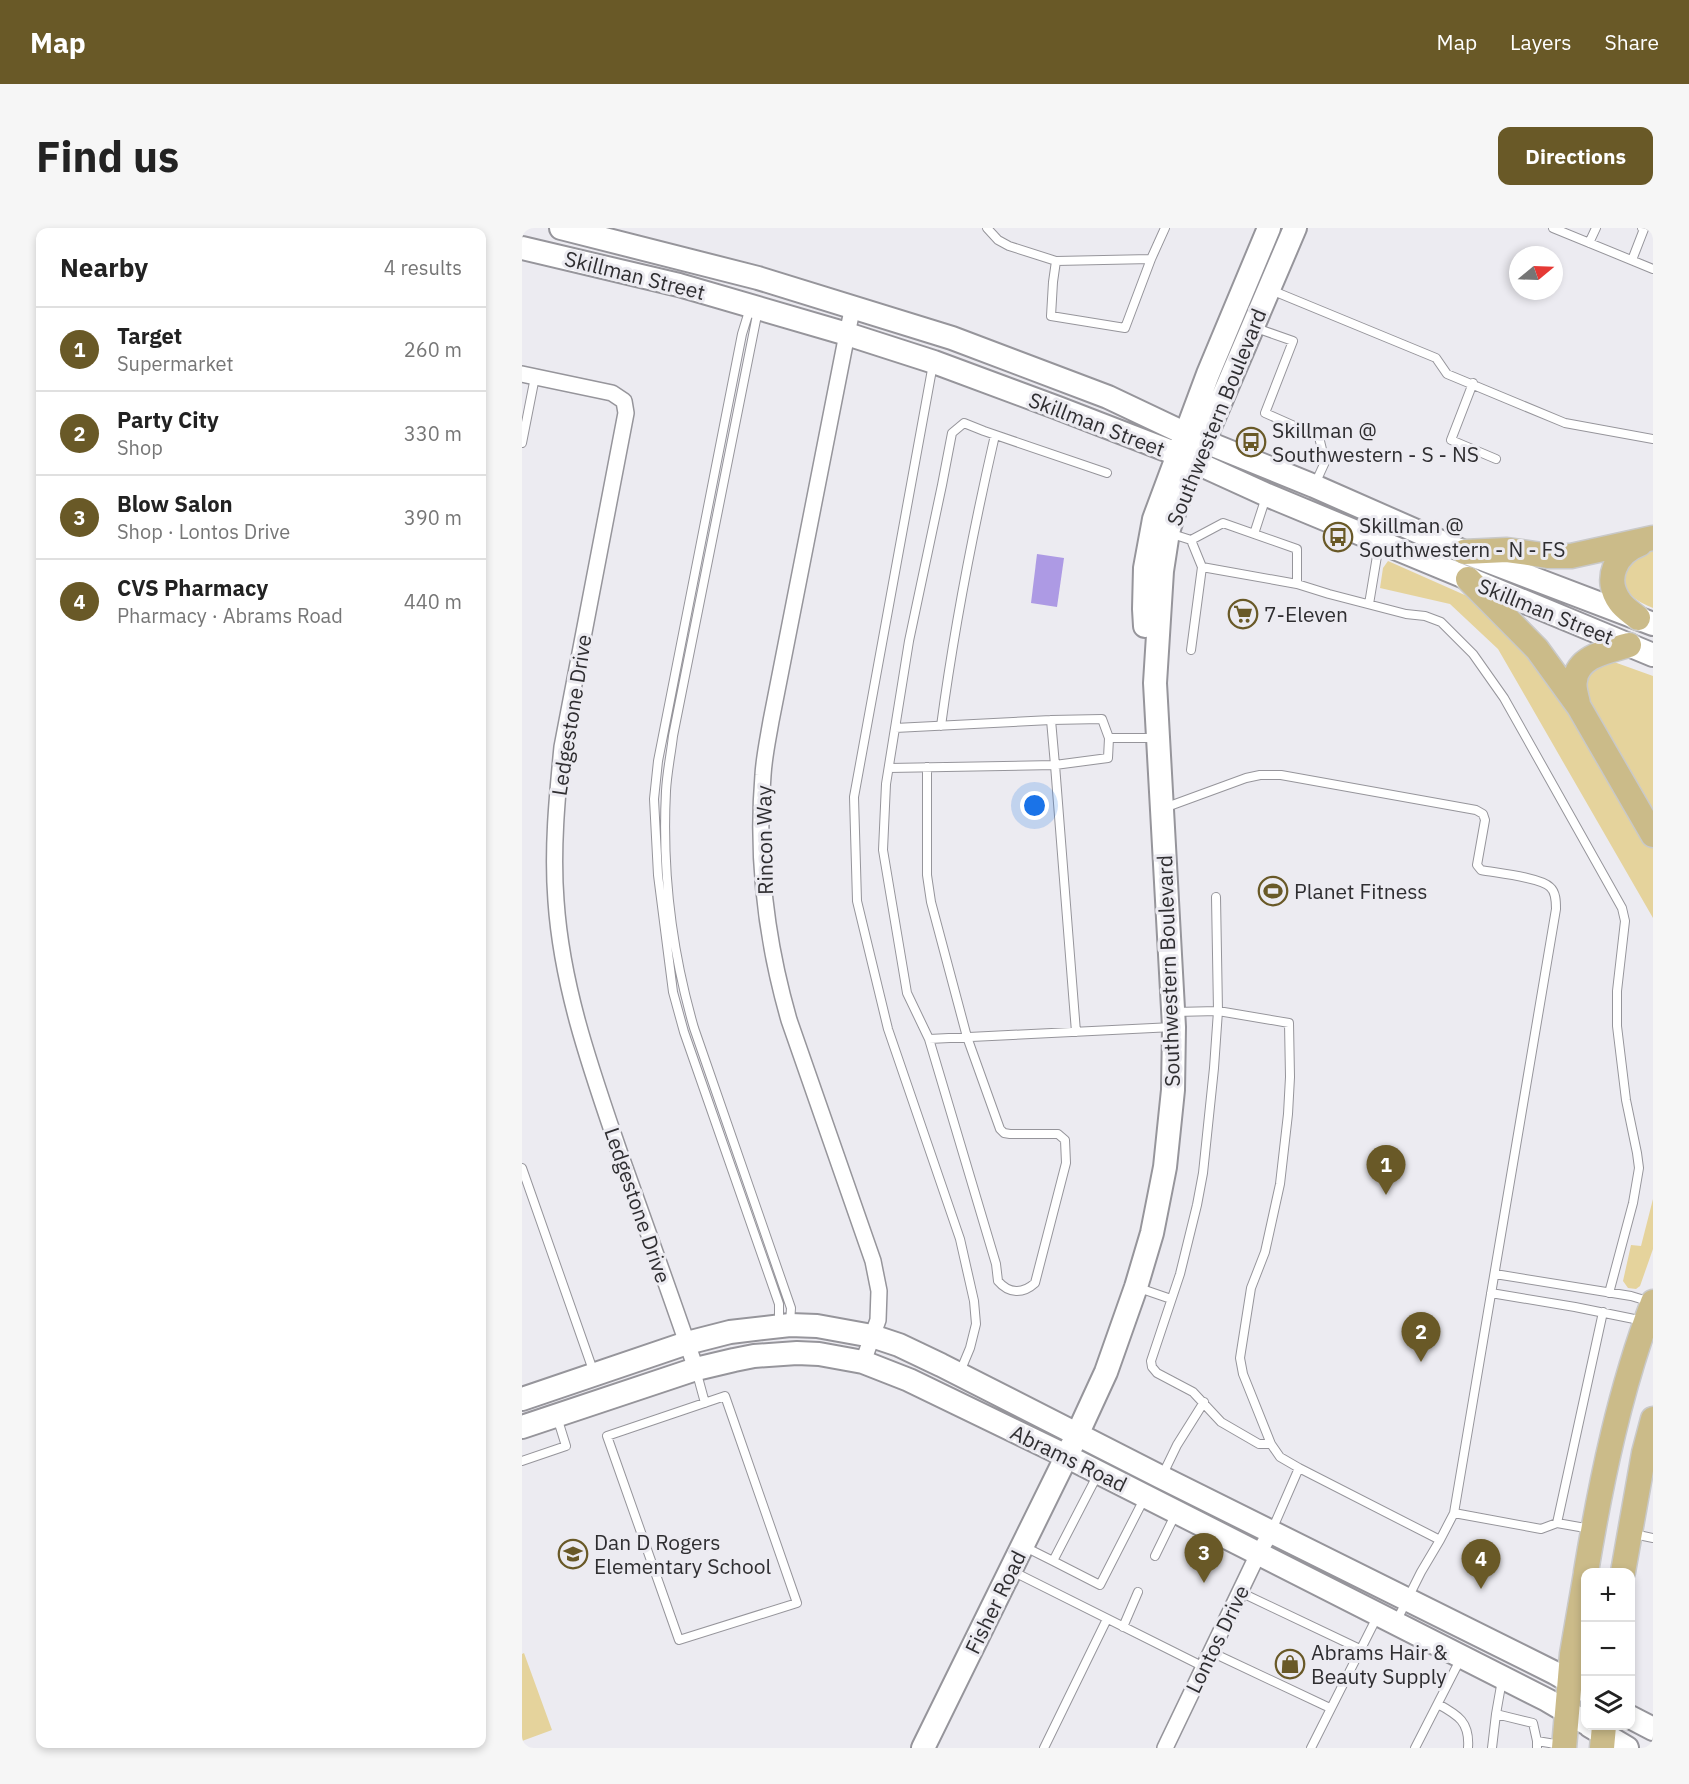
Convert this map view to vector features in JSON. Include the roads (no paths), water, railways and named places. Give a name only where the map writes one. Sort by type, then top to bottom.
[{"type":"main road","name":"Skillman Street","points":[[561,228],[758,278],[853,306],[952,338],[1055,376],[1108,397],[1267,495],[1653,655]]},
{"type":"main road","name":"Southwestern Boulevard","points":[[1066,1456],[1106,1372],[1136,1287],[1152,1233],[1165,1167],[1173,1090],[1174,1019],[1155,683],[1162,571],[1168,532],[1185,480],[1190,448],[1208,374],[1269,228]]},
{"type":"main road","name":"Southwestern Boulevard","points":[[1155,683],[1147,647],[1144,609],[1145,568],[1154,519],[1252,327],[1295,228]]},
{"type":"main road","name":"Skillman Street","points":[[522,248],[678,285],[846,333],[934,362],[1058,408],[1314,486],[1464,552],[1645,621]]},
{"type":"main road","points":[[1379,542],[1386,517]]},
{"type":"main road","points":[[1464,552],[1507,550],[1549,556],[1572,555],[1653,538]]},
{"type":"main road","points":[[1645,621],[1622,605],[1615,595],[1612,583],[1613,570],[1618,559],[1629,548],[1653,538]]},
{"type":"main road","points":[[1468,579],[1538,649],[1579,706],[1653,835]]},
{"type":"main road","points":[[1579,706],[1575,679],[1582,666],[1588,659],[1629,645]]},
{"type":"main road","points":[[1587,1568],[1592,1529],[1622,1401],[1652,1310]]},
{"type":"main road","name":"Abrams Road","points":[[522,1399],[687,1343],[730,1332],[785,1325],[818,1326],[872,1336],[899,1345],[1577,1686]]},
{"type":"main road","points":[[779,1354],[785,1325]]},
{"type":"main road","name":"Abrams Road","points":[[522,1427],[696,1369],[734,1360],[779,1354],[819,1354],[863,1362],[909,1380],[1066,1456],[1503,1678],[1581,1722]]},
{"type":"main road","points":[[1625,1568],[1641,1535],[1644,1453],[1653,1419]]},
{"type":"main road","name":"Fisher Road","points":[[923,1748],[1066,1456]]},
{"type":"main road","points":[[1577,1686],[1572,1653],[1581,1602]]},
{"type":"main road","points":[[1635,1720],[1653,1729]]},
{"type":"main road","points":[[1564,1747],[1589,1730]]},
{"type":"main road","name":"Abrams Road","points":[[1596,1730],[1627,1748]]},
{"type":"street","name":"Rincon Way","points":[[853,306],[771,721],[763,775],[761,839],[764,896],[769,938],[778,982],[789,1020],[873,1261],[879,1291],[878,1320],[863,1362]]},
{"type":"street","name":"Ledgestone Drive","points":[[529,376],[612,393],[624,401],[626,413],[562,747],[554,855],[556,902],[563,958],[575,1016],[591,1071],[696,1369]]},
{"type":"street","name":"Lontos Drive","points":[[1165,1748],[1258,1554],[1271,1532]]},
{"type":"lane","points":[[987,228],[998,240],[1009,246],[1056,261],[1151,259]]},
{"type":"lane","points":[[1056,261],[1051,316],[1125,328],[1165,228]]},
{"type":"lane","points":[[1553,228],[1653,269]]},
{"type":"lane","points":[[1589,243],[1596,228]]},
{"type":"lane","points":[[1632,260],[1644,229],[1642,228]]},
{"type":"lane","points":[[1269,289],[1436,358],[1447,374],[1565,423],[1653,439]]},
{"type":"lane","points":[[754,308],[742,334],[686,613],[658,761],[654,799],[658,875],[673,992],[684,1032],[785,1325]]},
{"type":"lane","points":[[1252,327],[1293,341],[1265,413],[1319,437],[1325,462],[1314,486]]},
{"type":"lane","points":[[934,362],[854,797],[857,901],[862,923],[888,1029],[960,1239],[974,1301],[976,1324],[970,1348],[959,1375]]},
{"type":"lane","points":[[522,442],[529,376]]},
{"type":"lane","points":[[1473,384],[1451,440],[1496,459]]},
{"type":"lane","points":[[927,767],[927,875],[934,913],[967,1037],[1000,1129],[1010,1134],[1058,1134],[1065,1140],[1066,1163],[1035,1283],[1023,1291],[1009,1291],[998,1281],[996,1264],[928,1039],[908,993],[883,850],[886,784],[909,641],[952,433],[964,423],[1107,473]]},
{"type":"lane","points":[[940,726],[949,663],[995,435]]},
{"type":"lane","points":[[1254,534],[1267,495]]},
{"type":"lane","points":[[1168,532],[1191,540],[1223,523],[1297,549],[1297,584]]},
{"type":"lane","points":[[1191,540],[1202,567],[1191,650]]},
{"type":"lane","points":[[1369,604],[1379,542]]},
{"type":"lane","points":[[1202,567],[1297,584],[1441,622],[1473,654],[1504,698],[1622,908],[1625,921],[1617,992],[1617,1026],[1625,1091],[1638,1152],[1639,1168],[1633,1203],[1610,1293]]},
{"type":"lane","points":[[889,768],[1054,765],[1108,758],[1110,738],[1102,719],[895,728]]},
{"type":"lane","points":[[1050,720],[1076,1032]]},
{"type":"lane","points":[[1110,738],[1158,738]]},
{"type":"lane","points":[[1162,809],[1206,791],[1260,775],[1281,775],[1476,810],[1483,814],[1485,820],[1477,865],[1481,870],[1541,881],[1552,887],[1556,898],[1454,1514],[1407,1600],[1360,1649],[1311,1748]]},
{"type":"lane","points":[[1216,897],[1218,1011],[1203,1173],[1189,1240],[1151,1361],[1152,1368],[1157,1373],[1193,1392],[1221,1422],[1259,1444],[1271,1444]]},
{"type":"lane","points":[[928,1039],[1076,1032],[1218,1011],[1289,1023],[1289,1087],[1285,1146],[1280,1184],[1265,1252],[1251,1288],[1240,1358],[1243,1374],[1271,1444],[1280,1457],[1440,1540]]},
{"type":"lane","points":[[522,1168],[594,1375]]},
{"type":"lane","points":[[1495,1274],[1631,1296],[1652,1310]]},
{"type":"lane","points":[[1136,1287],[1171,1299]]},
{"type":"lane","points":[[1491,1293],[1603,1312],[1652,1310]]},
{"type":"lane","points":[[1557,1523],[1603,1312]]},
{"type":"lane","points":[[696,1369],[705,1403]]},
{"type":"lane","points":[[725,1396],[797,1603],[679,1640],[607,1436],[705,1403],[725,1396]]},
{"type":"lane","points":[[1161,1477],[1177,1445],[1204,1402]]},
{"type":"lane","points":[[522,1461],[566,1446],[556,1416]]},
{"type":"lane","points":[[1271,1532],[1299,1468]]},
{"type":"lane","points":[[1053,1561],[1099,1473]]},
{"type":"lane","points":[[1022,1546],[1100,1585],[1145,1496]]},
{"type":"lane","points":[[1155,1556],[1177,1512]]},
{"type":"lane","points":[[1454,1514],[1541,1529],[1557,1523],[1592,1529]]},
{"type":"lane","points":[[1010,1571],[1123,1627],[1330,1708]]},
{"type":"lane","points":[[1123,1627],[1138,1592]]},
{"type":"lane","points":[[1240,1592],[1360,1649]]},
{"type":"lane","points":[[1044,1748],[1107,1619]]},
{"type":"lane","points":[[1415,1748],[1462,1657]]},
{"type":"lane","points":[[1492,1748],[1503,1678]]},
{"type":"lane","points":[[1438,1704],[1457,1714],[1463,1721],[1467,1731],[1468,1748]]},
{"type":"lane","points":[[1496,1714],[1533,1723],[1537,1744],[1564,1747]]},
{"type":"place","name":"Skillman @ Southwestern - S - NS","points":[[1251,442]]},
{"type":"place","name":"Skillman @ Southwestern - N - FS","points":[[1338,537]]},
{"type":"place","name":"7-Eleven","points":[[1243,614]]},
{"type":"place","name":"Planet Fitness","points":[[1273,891]]},
{"type":"place","name":"Target","points":[[1386,1195]]},
{"type":"place","name":"Party City","points":[[1421,1362]]},
{"type":"place","name":"Dan D Rogers Elementary School","points":[[573,1554]]},
{"type":"place","name":"Blow Salon","points":[[1204,1583]]},
{"type":"place","name":"CVS Pharmacy","points":[[1481,1589]]},
{"type":"place","name":"Abrams Hair & Beauty Supply","points":[[1290,1664]]}]
